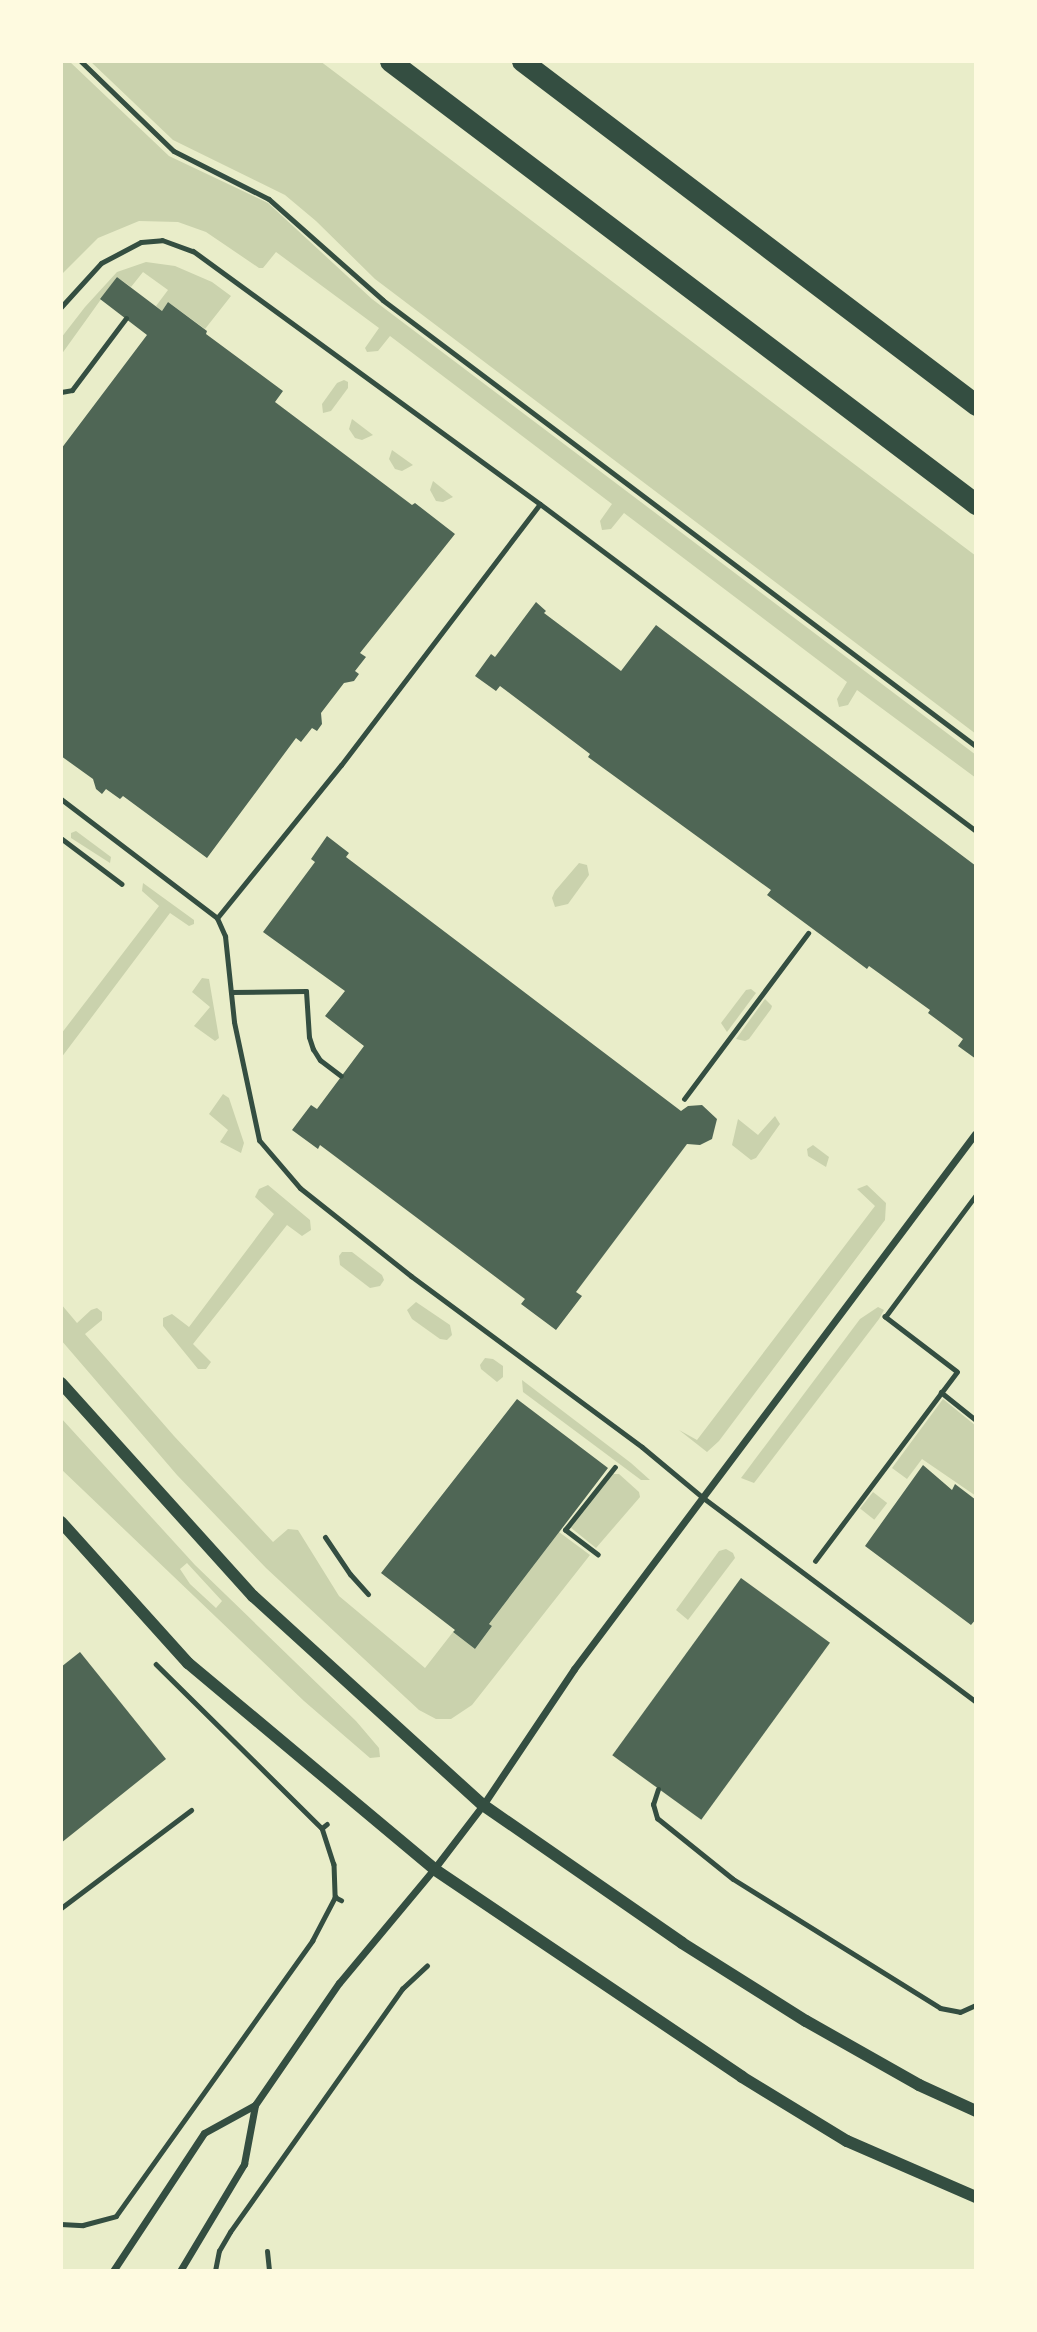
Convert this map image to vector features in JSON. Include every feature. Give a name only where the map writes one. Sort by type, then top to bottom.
[{"type":"highway","points":[[390,61],[976,504]]},
{"type":"highway","points":[[522,61],[976,405]]},
{"type":"street","points":[[180,2271],[244,2164],[255,2105],[339,1983],[434,1869],[483,1805],[574,1670],[975,1134]]},
{"type":"street","points":[[61,1383],[253,1596],[483,1805],[682,1943],[806,2021],[919,2085],[976,2111]]},
{"type":"street","points":[[61,1522],[188,1663],[434,1869],[742,2077],[847,2141],[976,2197]]},
{"type":"street","points":[[113,2271],[204,2133],[255,2105]]},
{"type":"lane","points":[[61,307],[101,264],[141,242],[162,240],[185,247],[215,264],[976,831]]},
{"type":"lane","points":[[61,392],[72,390],[126,318]]},
{"type":"lane","points":[[217,918],[341,765],[540,504]]},
{"type":"lane","points":[[61,799],[217,918],[225,936],[231,992],[259,1140],[300,1188],[411,1276],[642,1447],[702,1497],[976,1702]]},
{"type":"lane","points":[[231,992],[306,991],[309,1037],[313,1049],[320,1060],[341,1076]]},
{"type":"lane","points":[[325,1537],[350,1574],[368,1594]]},
{"type":"lane","points":[[659,1789],[653,1804],[657,1818],[733,1879],[940,2008],[960,2012],[976,2005]]},
{"type":"lane","points":[[61,1908],[191,1810]]},
{"type":"lane","points":[[267,2251],[269,2271]]},
{"type":"path","points":[[80,61],[174,150],[269,199],[383,300],[976,746]]},
{"type":"path","points":[[61,838],[122,884]]},
{"type":"path","points":[[684,1099],[808,933]]},
{"type":"path","points":[[823,1551],[957,1372],[885,1317],[976,1195]]},
{"type":"path","points":[[941,1392],[976,1420]]},
{"type":"path","points":[[598,1555],[565,1530],[615,1467]]},
{"type":"path","points":[[61,2224],[83,2225],[116,2216],[312,1941],[338,1898],[334,1864],[322,1828]]},
{"type":"path","points":[[215,2271],[219,2252],[230,2232],[402,1989],[427,1966]]},
{"type":"green space","points":[[61,61],[69,61],[169,156],[268,203],[372,299],[976,755],[976,778],[857,690],[848,705],[839,707],[837,699],[847,682],[624,513],[611,529],[602,530],[600,521],[612,504],[390,336],[378,351],[367,352],[365,348],[379,328],[276,252],[263,268],[259,268],[206,232],[178,222],[139,221],[98,238],[61,275]]},
{"type":"green space","points":[[90,61],[320,61],[976,556],[976,734],[375,279],[316,221],[285,195],[173,140]]},
{"type":"green space","points":[[146,262],[175,266],[212,282],[231,296],[205,329],[168,302],[162,311],[156,306],[168,290],[143,272],[131,287],[117,277],[61,355],[61,338],[85,307],[117,272]]},
{"type":"green space","points":[[344,380],[348,382],[348,388],[331,411],[323,413],[322,404],[337,383]]},
{"type":"green space","points":[[352,419],[373,435],[362,440],[355,438],[349,429]]},
{"type":"green space","points":[[392,450],[413,465],[402,471],[395,469],[389,459]]},
{"type":"green space","points":[[433,481],[453,497],[443,502],[436,501],[430,490]]},
{"type":"green space","points":[[76,831],[111,857],[110,863],[71,838],[71,833]]},
{"type":"green space","points":[[579,863],[587,865],[589,875],[568,904],[555,907],[552,898],[555,891]]},
{"type":"green space","points":[[143,883],[194,920],[194,924],[189,926],[170,913],[61,1058],[61,1034],[159,906],[142,891]]},
{"type":"green space","points":[[202,978],[209,979],[219,1038],[215,1041],[194,1026],[210,1007],[192,992]]},
{"type":"green space","points":[[751,989],[756,993],[727,1032],[721,1023],[746,990]]},
{"type":"green space","points":[[765,999],[772,1006],[771,1009],[749,1039],[736,1039]]},
{"type":"green space","points":[[223,1094],[229,1098],[244,1143],[241,1153],[220,1142],[228,1130],[209,1114]]},
{"type":"green space","points":[[775,1116],[780,1124],[756,1158],[751,1160],[732,1145],[738,1119],[758,1135]]},
{"type":"green space","points":[[813,1145],[829,1157],[826,1167],[808,1156],[807,1149]]},
{"type":"green space","points":[[268,1185],[310,1220],[311,1230],[302,1236],[287,1225],[193,1344],[211,1362],[206,1369],[198,1369],[163,1326],[163,1318],[172,1314],[189,1327],[274,1214],[255,1197],[259,1189]]},
{"type":"green space","points":[[867,1185],[886,1203],[885,1220],[719,1441],[707,1452],[679,1430],[697,1440],[875,1206],[857,1189]]},
{"type":"green space","points":[[342,1252],[352,1252],[382,1275],[384,1280],[380,1286],[370,1288],[340,1265],[339,1256]]},
{"type":"green space","points":[[416,1302],[450,1325],[452,1335],[447,1340],[440,1339],[412,1319],[407,1310]]},
{"type":"green space","points":[[61,1304],[77,1323],[91,1310],[97,1308],[102,1312],[102,1320],[85,1334],[174,1436],[273,1542],[288,1529],[298,1530],[339,1596],[425,1668],[453,1632],[475,1649],[492,1626],[489,1624],[559,1532],[590,1555],[472,1705],[451,1719],[436,1719],[419,1710],[266,1568],[177,1475],[61,1340]]},
{"type":"green space","points":[[878,1307],[884,1310],[879,1319],[754,1483],[741,1478],[860,1319]]},
{"type":"green space","points":[[485,1358],[493,1359],[503,1366],[503,1377],[497,1382],[481,1369],[480,1365]]},
{"type":"green space","points":[[522,1380],[650,1480],[641,1480],[523,1392]]},
{"type":"green space","points":[[943,1399],[976,1426],[976,1496],[922,1459],[907,1479],[892,1468]]},
{"type":"green space","points":[[61,1418],[195,1565],[356,1721],[379,1748],[380,1757],[370,1758],[304,1701],[61,1469]],"holes":[[[187,1563],[222,1601],[216,1608],[190,1584],[180,1569]]]},
{"type":"green space","points":[[611,1474],[619,1474],[639,1492],[640,1497],[596,1548],[570,1527]]},
{"type":"green space","points":[[873,1492],[887,1503],[874,1520],[860,1509]]},
{"type":"green space","points":[[726,1549],[733,1553],[735,1558],[688,1620],[676,1610],[719,1551]]},
{"type":"building","points":[[117,277],[162,311],[168,302],[207,331],[206,334],[283,391],[275,402],[455,534],[360,653],[366,657],[355,671],[359,674],[354,681],[344,683],[321,713],[322,724],[317,731],[312,728],[301,742],[296,738],[207,858],[123,796],[120,799],[106,789],[102,794],[96,789],[93,779],[61,756],[61,449],[147,335],[100,299]]},
{"type":"building","points":[[536,602],[546,611],[544,613],[621,671],[656,625],[976,866],[976,1059],[958,1046],[963,1039],[928,1013],[930,1010],[869,966],[867,969],[767,895],[771,890],[588,757],[590,754],[500,686],[496,691],[475,676],[491,654],[495,657]]},
{"type":"building","points":[[327,836],[349,853],[346,857],[681,1111],[688,1106],[702,1105],[717,1119],[712,1139],[700,1145],[687,1144],[576,1292],[582,1296],[556,1330],[521,1304],[525,1299],[320,1145],[318,1149],[292,1130],[311,1105],[317,1109],[364,1046],[325,1016],[345,991],[263,932],[315,862],[311,859]]},
{"type":"building","points":[[517,1399],[608,1468],[489,1624],[492,1626],[475,1649],[453,1632],[455,1630],[381,1573]]},
{"type":"building","points":[[923,1465],[952,1490],[955,1484],[976,1500],[976,1619],[971,1625],[865,1546]]},
{"type":"building","points":[[741,1578],[830,1643],[701,1820],[612,1755]]},
{"type":"building","points":[[80,1652],[166,1759],[61,1843],[61,1667]]}]
